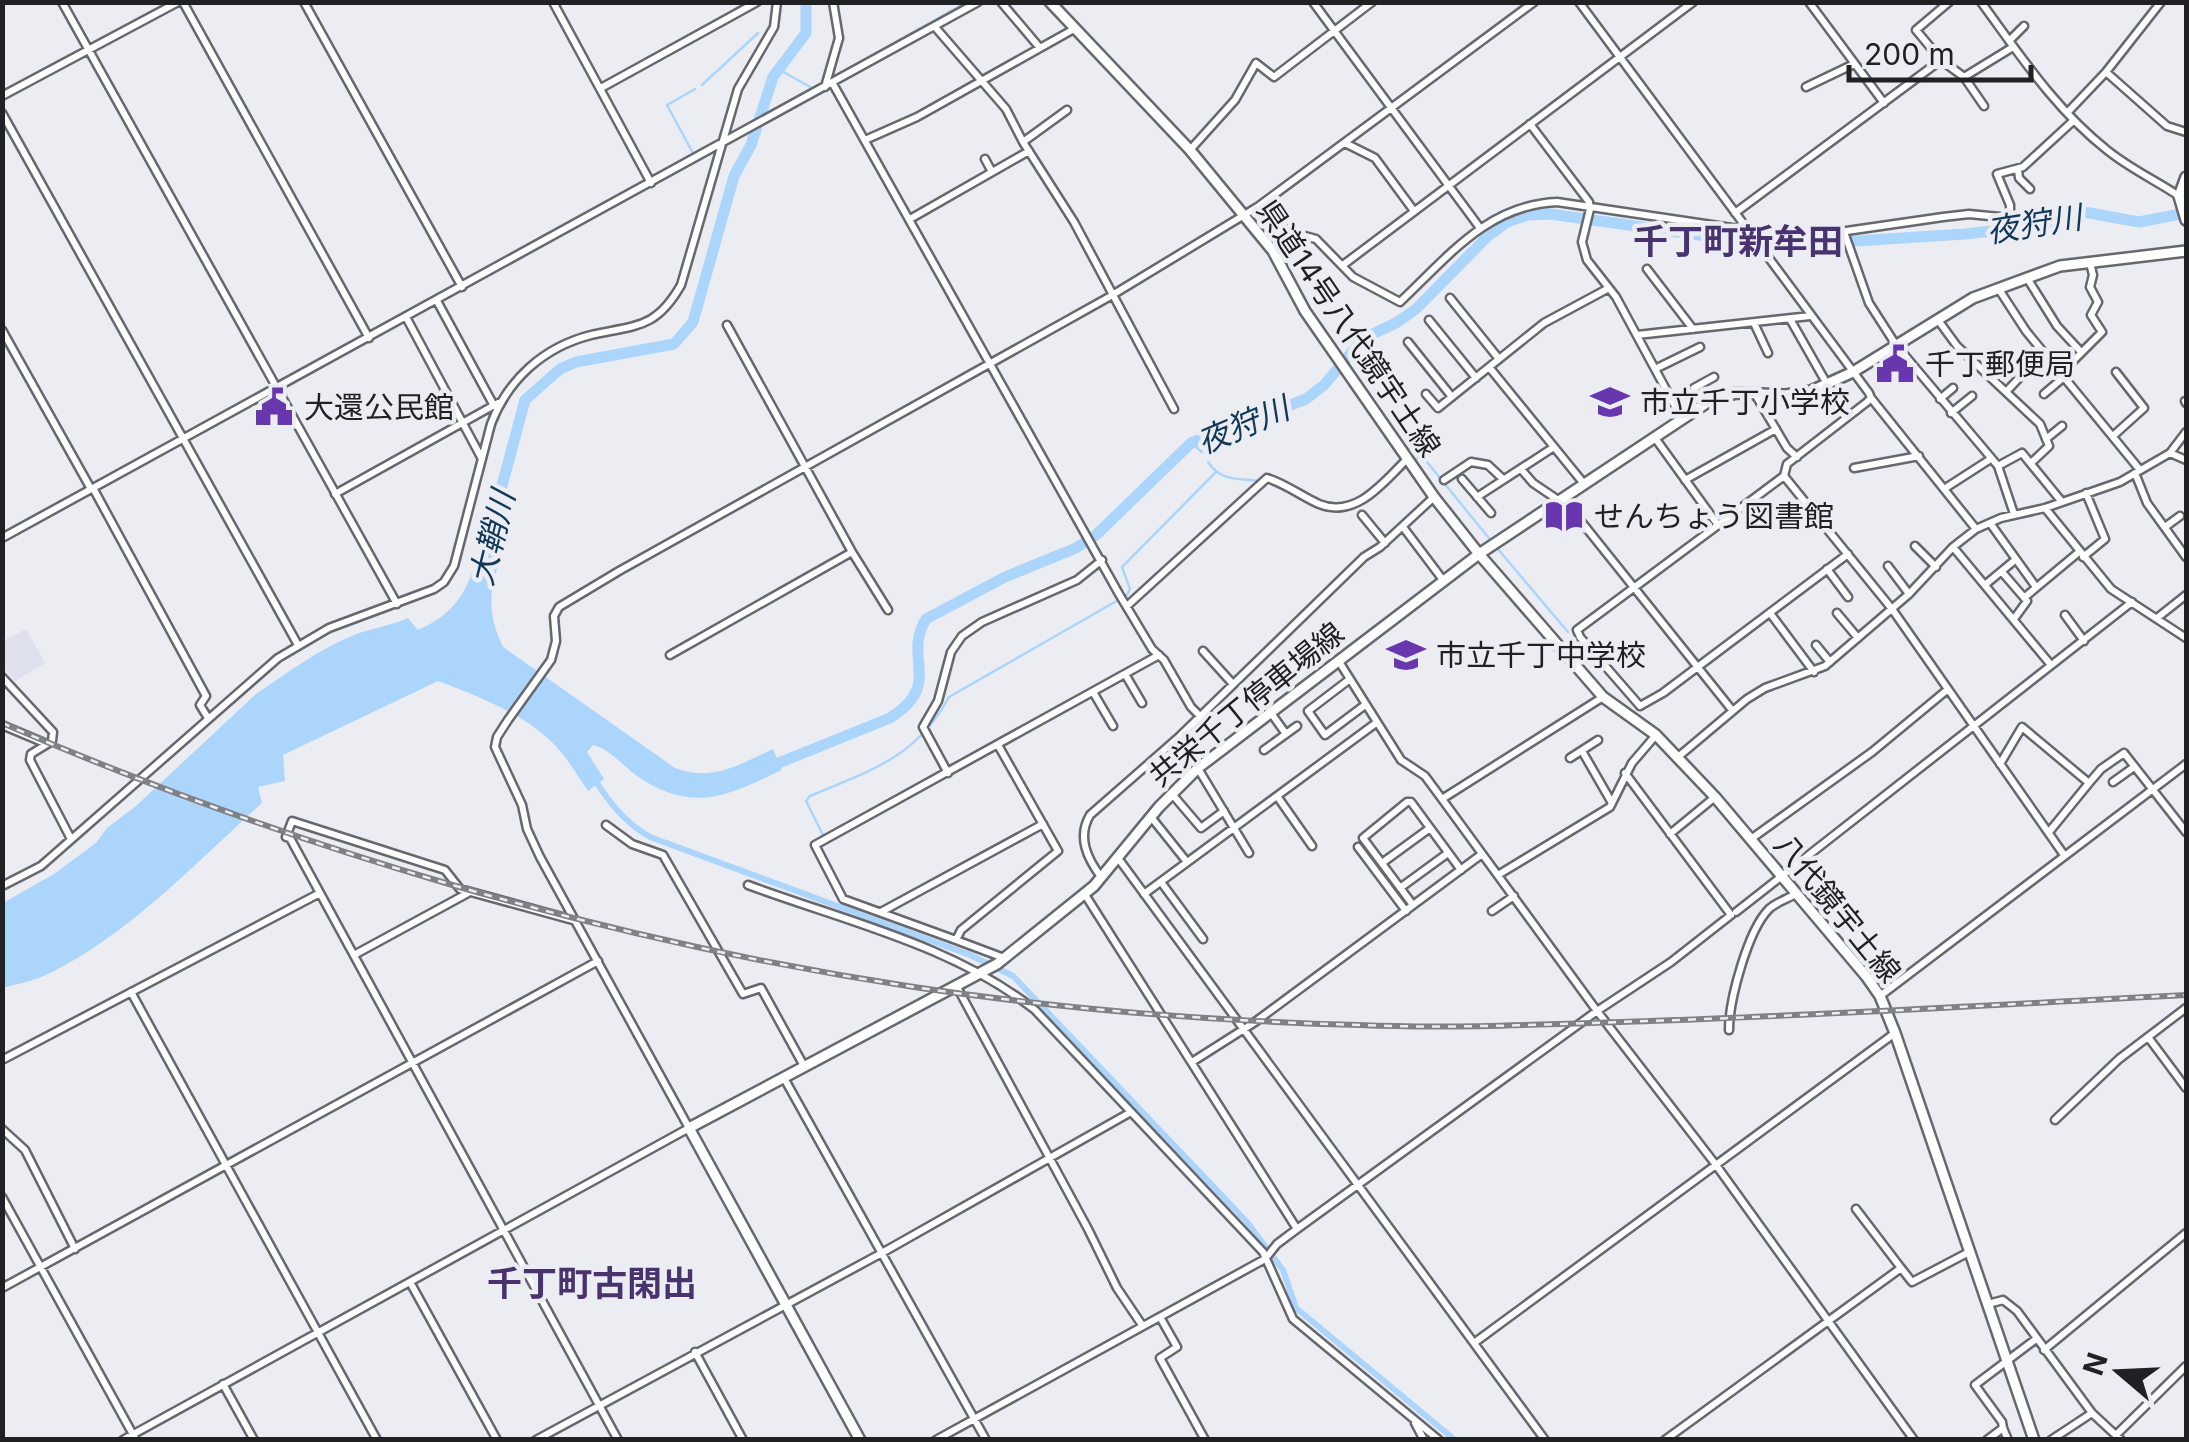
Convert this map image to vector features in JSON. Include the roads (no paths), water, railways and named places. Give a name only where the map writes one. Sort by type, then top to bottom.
[{"type":"main road","name":"県道14号八代鏡宇土線","points":[[1050,2],[1190,150],[1273,250],[1305,311],[1434,497],[1481,552]]},
{"type":"main road","points":[[2186,176],[2180,200],[2186,220]]},
{"type":"main road","name":"共栄千丁停車場線","points":[[689,1128],[1001,961],[1084,894],[1171,793],[1198,768],[1481,552],[1712,400],[1723,395],[1798,394],[1828,385],[1973,298],[2060,266],[2186,251]]},
{"type":"main road","name":"八代鏡宇土線","points":[[1481,552],[1602,698],[1656,736],[1716,797],[1880,996],[2034,1440]]},
{"type":"main road","points":[[689,1128],[860,1440]]},
{"type":"street","points":[[62,2],[397,604]]},
{"type":"street","points":[[2,96],[180,2],[368,336]]},
{"type":"street","points":[[304,2],[460,284]]},
{"type":"street","points":[[553,2],[650,181]]},
{"type":"street","points":[[601,88],[757,2]]},
{"type":"street","points":[[336,494],[496,403],[524,372],[565,344],[635,328],[668,306],[680,285],[742,78],[774,27],[777,2]]},
{"type":"street","points":[[833,2],[839,38],[829,85],[866,140],[1123,600],[1198,714]]},
{"type":"street","points":[[1001,2],[1040,48]]},
{"type":"street","points":[[1313,2],[1480,228]]},
{"type":"street","points":[[1190,150],[1235,100],[1256,63],[1274,77],[1372,2]]},
{"type":"street","points":[[123,1440],[689,1128],[527,829],[522,805],[497,756],[497,737],[551,660],[556,641],[554,616],[559,607],[1244,218],[1534,2]]},
{"type":"street","points":[[1578,2],[1871,398],[1976,529]]},
{"type":"street","points":[[1343,265],[1693,2]]},
{"type":"street","points":[[1809,2],[1884,102]]},
{"type":"street","points":[[1949,2],[1916,30],[1941,60],[1964,77],[1984,106]]},
{"type":"street","points":[[1259,206],[1270,220],[1290,232],[1316,239],[1353,277],[1400,302],[1480,228],[1504,212],[1536,202],[1787,236],[1844,233],[1956,216],[2010,218],[2010,205],[1998,174],[2018,168],[2070,117],[2161,2]]},
{"type":"street","points":[[2,538],[972,4]]},
{"type":"street","points":[[1985,4],[2011,44],[2070,117],[2107,150],[2158,180],[2180,200]]},
{"type":"street","points":[[1964,77],[2011,44],[2024,26]]},
{"type":"street","points":[[935,27],[1006,109],[1074,222],[1174,409]]},
{"type":"street","points":[[866,140],[917,117],[1074,29]]},
{"type":"street","points":[[1734,213],[1941,60]]},
{"type":"street","points":[[1806,87],[1855,64]]},
{"type":"street","points":[[2106,72],[2167,126],[2186,132]]},
{"type":"street","points":[[1024,142],[1067,110]]},
{"type":"street","points":[[2,113],[298,645]]},
{"type":"street","points":[[1530,124],[1590,208],[1582,242],[1586,260],[1637,335],[1682,419]]},
{"type":"street","points":[[1345,143],[1375,158],[1414,211]]},
{"type":"street","points":[[910,219],[1029,150]]},
{"type":"street","points":[[985,159],[992,172]]},
{"type":"street","points":[[2018,168],[2018,178],[2030,189]]},
{"type":"street","points":[[1844,233],[1868,303],[1896,345],[1989,460],[1998,466],[2014,514]]},
{"type":"street","points":[[2044,394],[2106,331],[2091,316],[2098,302],[2090,287],[2090,263]]},
{"type":"street","points":[[1647,268],[1693,329]]},
{"type":"street","points":[[2027,278],[2057,326],[2082,353]]},
{"type":"street","points":[[1426,394],[1436,410],[1544,323],[1608,288]]},
{"type":"street","points":[[1998,288],[2026,332],[2113,436],[2138,472],[2147,503],[2186,557]]},
{"type":"street","points":[[1450,298],[1499,359]]},
{"type":"street","points":[[2,886],[41,866],[256,676],[298,645],[329,628],[434,589],[450,574],[496,403],[437,301]]},
{"type":"street","points":[[1637,335],[1811,316]]},
{"type":"street","points":[[406,317],[482,459]]},
{"type":"street","points":[[1790,319],[1828,385]]},
{"type":"street","points":[[1937,319],[1960,349],[2040,424],[2049,446],[2032,463]]},
{"type":"street","points":[[1428,320],[1476,378]]},
{"type":"street","points":[[1754,323],[1768,353]]},
{"type":"street","points":[[727,325],[888,610]]},
{"type":"street","points":[[2,330],[206,696],[200,705],[208,718]]},
{"type":"street","points":[[1408,342],[1452,396]]},
{"type":"street","points":[[1655,370],[1700,346]]},
{"type":"street","points":[[1489,368],[1585,485]]},
{"type":"street","points":[[2113,436],[2144,408],[2116,372]]},
{"type":"street","points":[[1694,388],[1714,377]]},
{"type":"street","points":[[2006,392],[2020,377]]},
{"type":"street","points":[[1703,383],[1712,400]]},
{"type":"street","points":[[1940,399],[1953,388]]},
{"type":"street","points":[[1755,394],[1797,457]]},
{"type":"street","points":[[1951,413],[1972,396]]},
{"type":"street","points":[[1871,398],[1797,457],[1784,470],[1784,476],[1892,609],[2064,855]]},
{"type":"street","points":[[2046,440],[2062,426]]},
{"type":"street","points":[[1685,480],[1776,429]]},
{"type":"street","points":[[1678,757],[1732,710],[1765,688],[1814,672],[1830,662],[1910,594],[1953,547],[1976,529],[2014,514],[2045,508],[2138,472],[2170,452],[2186,432]]},
{"type":"street","points":[[1655,438],[1718,525]]},
{"type":"street","points":[[1477,496],[1554,447]]},
{"type":"street","points":[[1998,466],[2019,452],[2062,502]]},
{"type":"street","points":[[2170,452],[2186,460]]},
{"type":"street","points":[[1854,468],[1920,456]]},
{"type":"street","points":[[1944,489],[1989,460]]},
{"type":"street","points":[[1123,600],[1263,481],[1284,483],[1319,504],[1337,508],[1355,504],[1377,490],[1409,462]]},
{"type":"street","points":[[1444,480],[1471,462],[1488,465],[1503,479]]},
{"type":"street","points":[[1521,469],[1533,483],[1562,501],[1732,710]]},
{"type":"street","points":[[1784,476],[1577,632],[1640,706],[1649,704],[1848,554]]},
{"type":"street","points":[[1462,480],[1491,513]]},
{"type":"street","points":[[2026,597],[2105,539],[2086,493]]},
{"type":"street","points":[[1101,877],[1084,843],[1085,823],[1090,815],[1178,737],[1364,556],[1385,543],[1434,497]]},
{"type":"street","points":[[2045,508],[2111,590],[2186,638]]},
{"type":"street","points":[[1362,516],[1385,543]]},
{"type":"street","points":[[2165,527],[2180,516]]},
{"type":"street","points":[[1990,523],[2036,587]]},
{"type":"street","points":[[1402,528],[1443,580]]},
{"type":"street","points":[[1915,546],[1936,567]]},
{"type":"street","points":[[1953,547],[2050,665]]},
{"type":"street","points":[[670,655],[852,552]]},
{"type":"street","points":[[948,773],[923,727],[962,636],[982,622],[1076,580],[1101,559]]},
{"type":"street","points":[[1986,584],[2015,560]]},
{"type":"street","points":[[1888,566],[1910,594]]},
{"type":"street","points":[[1827,569],[1848,597]]},
{"type":"street","points":[[2002,572],[2026,597],[2026,605],[2014,620]]},
{"type":"street","points":[[2157,618],[2186,595]]},
{"type":"street","points":[[1736,912],[2132,602]]},
{"type":"street","points":[[1770,612],[1814,672]]},
{"type":"street","points":[[1837,613],[1858,638]]},
{"type":"street","points":[[2065,616],[2084,641]]},
{"type":"street","points":[[1816,645],[1830,662]]},
{"type":"street","points":[[1203,651],[1232,683]]},
{"type":"street","points":[[1001,961],[956,940],[844,899],[815,846],[1160,654]]},
{"type":"street","points":[[1338,660],[1401,760],[1425,776],[1597,1011],[1716,1165],[1914,1440]]},
{"type":"street","points":[[1125,674],[1142,703]]},
{"type":"street","points":[[2,677],[53,732],[48,744],[31,754],[30,760],[72,839]]},
{"type":"street","points":[[1350,679],[1308,711],[1325,735],[1365,705]]},
{"type":"street","points":[[1751,839],[1872,752],[1948,690]]},
{"type":"street","points":[[1093,692],[1113,726]]},
{"type":"street","points":[[1442,799],[1602,698]]},
{"type":"street","points":[[1270,714],[1286,734]]},
{"type":"street","points":[[1144,894],[1376,723]]},
{"type":"street","points":[[2,725],[48,744]]},
{"type":"street","points":[[1264,750],[1298,726]]},
{"type":"street","points":[[2000,764],[2022,727],[2089,783]]},
{"type":"street","points":[[1498,874],[1612,803],[1625,773],[1656,736]]},
{"type":"street","points":[[1178,737],[1250,853]]},
{"type":"street","points":[[1570,758],[1598,740]]},
{"type":"street","points":[[956,940],[961,930],[1058,851],[998,745]]},
{"type":"street","points":[[1582,751],[1612,803]]},
{"type":"street","points":[[2048,832],[2089,783],[2122,752],[2186,832]]},
{"type":"street","points":[[1880,996],[2186,764]]},
{"type":"street","points":[[2113,782],[2134,766]]},
{"type":"street","points":[[936,1440],[1266,1259],[1297,1229],[1732,916],[1625,773]]},
{"type":"street","points":[[1171,793],[1202,828],[1224,811]]},
{"type":"street","points":[[1277,796],[1312,846]]},
{"type":"street","points":[[1670,834],[1716,797]]},
{"type":"street","points":[[1413,905],[1363,834],[1411,802],[1461,870]]},
{"type":"street","points":[[1150,817],[1187,862]]},
{"type":"street","points":[[575,920],[460,890],[445,870],[292,821],[286,837],[290,838],[618,1440]]},
{"type":"street","points":[[880,912],[1042,824]]},
{"type":"street","points":[[606,825],[632,844],[664,856],[743,994],[761,988],[804,1066]]},
{"type":"street","points":[[1382,863],[1430,828]]},
{"type":"street","points":[[1358,848],[1406,910]]},
{"type":"street","points":[[1400,888],[1448,853]]},
{"type":"street","points":[[1192,1062],[1244,1029],[1482,854]]},
{"type":"street","points":[[1118,858],[1546,1440]]},
{"type":"street","points":[[1161,882],[1203,939]]},
{"type":"street","points":[[748,885],[982,973],[1035,1010],[1263,1252],[1293,1318],[1439,1440]]},
{"type":"street","points":[[354,955],[469,892]]},
{"type":"street","points":[[2,1060],[320,893]]},
{"type":"street","points":[[1730,1030],[1738,976],[1747,949],[1770,908],[1796,893]]},
{"type":"street","points":[[1084,894],[1297,1229]]},
{"type":"street","points":[[1492,911],[1514,896]]},
{"type":"street","points":[[2,1288],[598,961]]},
{"type":"street","points":[[956,987],[1050,1157],[1116,1288],[1142,1326]]},
{"type":"street","points":[[131,992],[376,1440]]},
{"type":"street","points":[[2055,1120],[2120,1059],[2186,1008]]},
{"type":"street","points":[[1474,1343],[1895,1033]]},
{"type":"street","points":[[2148,1037],[2186,1088]]},
{"type":"street","points":[[783,1077],[986,1440]]},
{"type":"street","points":[[536,1440],[783,1303],[880,1254],[1131,1112]]},
{"type":"street","points":[[2,1130],[25,1150],[75,1249]]},
{"type":"street","points":[[2,1197],[135,1436]]},
{"type":"street","points":[[1856,1210],[1912,1282],[1969,1252]]},
{"type":"street","points":[[2044,1350],[2186,1233]]},
{"type":"street","points":[[1665,1440],[1901,1268]]},
{"type":"street","points":[[410,1282],[496,1440]]},
{"type":"street","points":[[1986,1305],[2003,1300],[2010,1304],[2092,1413],[2118,1437],[2186,1366]]},
{"type":"street","points":[[1160,1317],[1177,1347],[1160,1358],[1205,1440]]},
{"type":"street","points":[[2008,1440],[2002,1422],[1975,1385],[2036,1339]]},
{"type":"street","points":[[695,1352],[743,1440]]},
{"type":"street","points":[[224,1384],[254,1440]]},
{"type":"street","points":[[2051,1440],[2092,1413]]},
{"type":"street","points":[[1412,1417],[1424,1440]]},
{"type":"street","points":[[1987,1440],[2002,1428]]},
{"type":"water","points":[[487,521],[509,529],[491,601],[503,647],[675,768],[713,772],[773,749],[782,770],[727,793],[693,798],[657,788],[593,745],[587,752],[604,779],[588,791],[561,752],[535,728],[504,709],[438,681],[283,755],[285,781],[258,787],[262,803],[134,918],[78,958],[48,974],[3,988],[3,903],[54,874],[96,843],[107,828],[136,806],[256,694],[291,670],[354,635],[408,618],[418,630],[436,621],[467,586]]},
{"type":"waterway","name":"大鞘川","points":[[494,534],[500,493],[525,400],[560,369],[576,362],[674,344],[693,322],[734,176],[751,145],[773,77],[806,33],[806,2]]},
{"type":"waterway","points":[[830,79],[967,2]]},
{"type":"waterway","points":[[702,85],[758,33]]},
{"type":"waterway","points":[[780,70],[816,87]]},
{"type":"waterway","points":[[694,155],[667,105],[695,89]]},
{"type":"waterway","name":"夜狩川","points":[[766,768],[890,718],[915,694],[919,682],[920,633],[926,619],[1096,535],[1191,443],[1306,399],[1324,385],[1364,338],[1416,309],[1488,236],[1507,222],[1528,215],[1550,214],[1777,246],[1965,234],[2045,225],[2084,212],[2139,222],[2186,213]]},
{"type":"waterway","points":[[2,533],[197,427]]},
{"type":"waterway","points":[[1191,443],[1202,452]]},
{"type":"waterway","points":[[1389,481],[1423,457],[1492,542]]},
{"type":"waterway","points":[[1208,462],[1225,476],[1260,481]]},
{"type":"waterway","points":[[823,835],[806,801],[810,796],[890,760],[922,734],[949,697],[1127,595],[1130,589],[1122,567],[1215,473]]},
{"type":"waterway","points":[[1303,499],[1323,509],[1343,510],[1362,504],[1380,490]]},
{"type":"waterway","points":[[1497,548],[1568,632]]},
{"type":"waterway","points":[[593,777],[618,811],[650,837],[970,955],[1013,976],[1247,1222],[1283,1270],[1296,1308],[1455,1440]]},
{"type":"railway","points":[[2,723],[223,810],[450,884],[681,944],[969,995],[1191,1017],[1432,1026],[1717,1019],[2186,995]]},
{"type":"place","name":"千丁郵便局","points":[[1895,364]]},
{"type":"place","name":"市立千丁小学校","points":[[1610,402]]},
{"type":"place","name":"大還公民館","points":[[274,407]]},
{"type":"place","name":"せんちょう図書館","points":[[1564,516]]},
{"type":"place","name":"市立千丁中学校","points":[[1406,655]]},
{"type":"district","name":"千丁町新牟田","points":[[1738,241]]},
{"type":"district","name":"千丁町古閑出","points":[[592,1283]]}]
